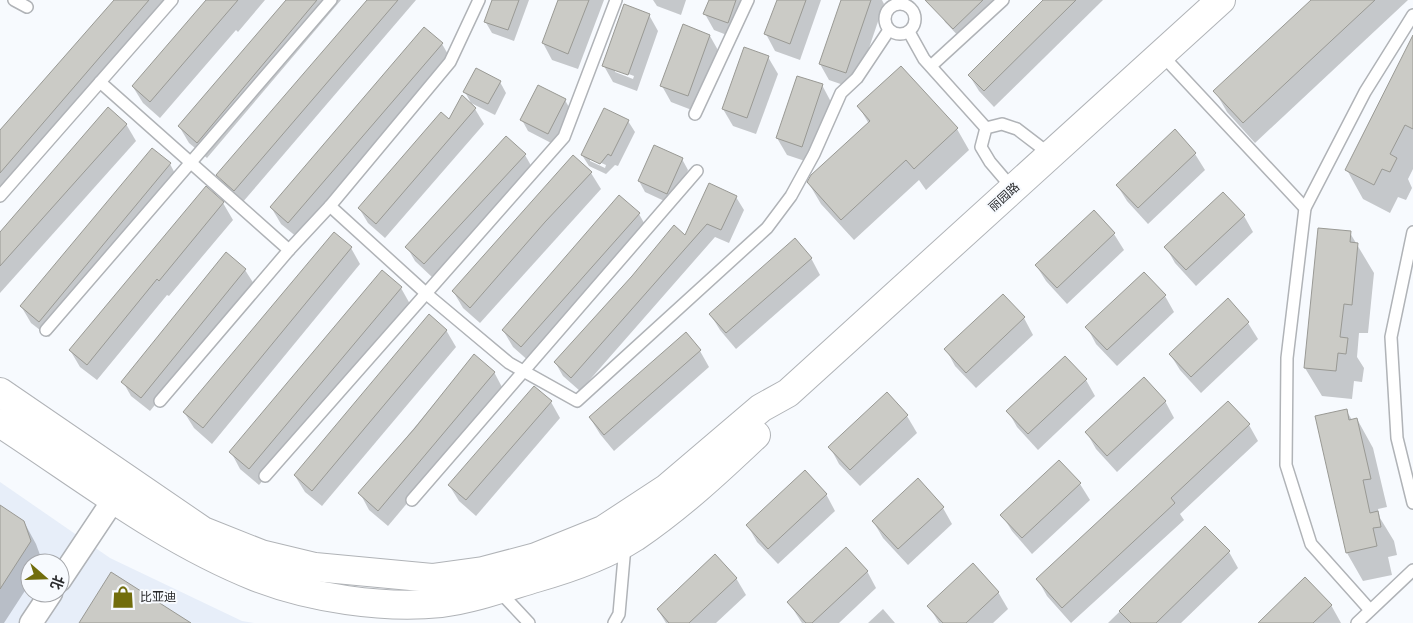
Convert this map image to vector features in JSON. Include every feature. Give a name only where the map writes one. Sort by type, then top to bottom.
[{"type":"street","name":"丽园路","points":[[788,393],[1221,0]]},
{"type":"street","points":[[0,392],[203,531],[261,554],[315,566],[432,578],[483,570],[536,557],[603,530],[667,488],[761,408],[788,393]]},
{"type":"street","points":[[0,423],[114,499],[198,550],[257,577],[309,593],[368,603],[442,603],[498,590],[569,568],[625,542],[696,492],[779,413],[788,393]]},
{"type":"street","points":[[70,565],[114,499]]},
{"type":"street","points":[[31,623],[45,603]]},
{"type":"lane","points":[[14,0],[27,7]]},
{"type":"lane","points":[[0,196],[172,0]]},
{"type":"lane","points":[[46,330],[331,0]]},
{"type":"lane","points":[[160,401],[289,250],[330,206],[450,62],[480,0]]},
{"type":"lane","points":[[265,476],[564,137],[616,0]]},
{"type":"lane","points":[[695,114],[748,0]]},
{"type":"lane","points":[[931,66],[1003,0]]},
{"type":"lane","points":[[896,2],[907,5],[914,13],[915,24],[909,32],[898,35],[889,30],[885,21],[888,10],[896,2]]},
{"type":"lane","points":[[1370,610],[1311,544],[1286,465],[1287,358],[1305,208],[1365,92],[1413,15]]},
{"type":"lane","points":[[330,206],[426,294],[509,363],[577,401],[767,228],[791,196],[814,154],[842,93],[857,78],[889,30]]},
{"type":"lane","points":[[909,32],[931,66],[986,128]]},
{"type":"lane","points":[[1161,54],[1305,208]]},
{"type":"lane","points":[[100,82],[289,250]]},
{"type":"lane","points":[[986,128],[1002,124],[1017,129],[1051,155]]},
{"type":"lane","points":[[986,128],[981,147],[990,162],[1013,189]]},
{"type":"lane","points":[[412,500],[698,171]]},
{"type":"lane","points":[[1413,232],[1391,337],[1397,438],[1413,503]]},
{"type":"lane","points":[[614,623],[619,614],[625,542]]},
{"type":"lane","points":[[1357,623],[1413,570]]},
{"type":"lane","points":[[498,590],[529,623]]},
{"type":"shaded area","points":[[0,482],[110,558],[242,621],[254,623],[0,623]]},
{"type":"building","points":[[114,0],[149,0],[0,173],[0,130]]},
{"type":"building","points":[[206,0],[238,0],[150,102],[132,86]]},
{"type":"building","points":[[286,0],[317,0],[197,143],[178,126]]},
{"type":"building","points":[[367,0],[398,0],[234,191],[216,175]]},
{"type":"building","points":[[492,0],[519,0],[508,30],[484,22]]},
{"type":"building","points":[[558,0],[589,0],[568,54],[542,43]]},
{"type":"building","points":[[709,0],[736,0],[728,23],[703,14]]},
{"type":"building","points":[[777,0],[806,0],[790,44],[764,34]]},
{"type":"building","points":[[841,0],[871,0],[846,73],[819,64]]},
{"type":"building","points":[[925,0],[983,0],[953,29]]},
{"type":"building","points":[[1043,0],[1076,0],[984,91],[968,75]]},
{"type":"building","points":[[1311,0],[1375,0],[1243,123],[1213,91]]},
{"type":"building","points":[[624,4],[650,14],[628,75],[602,66]]},
{"type":"building","points":[[683,24],[710,35],[688,96],[660,86]]},
{"type":"building","points":[[424,27],[443,43],[288,223],[270,207]]},
{"type":"building","points":[[1413,35],[1413,129],[1405,125],[1390,154],[1397,158],[1390,172],[1382,169],[1374,185],[1345,170]]},
{"type":"building","points":[[744,47],[769,56],[747,118],[722,109]]},
{"type":"building","points":[[901,66],[958,128],[914,169],[906,160],[841,220],[807,182],[811,175],[870,121],[857,106]]},
{"type":"building","points":[[476,68],[501,81],[488,104],[463,92]]},
{"type":"building","points":[[797,76],[823,84],[802,147],[776,138]]},
{"type":"building","points":[[538,85],[566,99],[548,134],[520,120]]},
{"type":"building","points":[[462,95],[476,108],[376,224],[358,208],[441,112],[449,119]]},
{"type":"building","points":[[108,107],[127,124],[0,266],[0,232]]},
{"type":"building","points":[[604,108],[629,120],[611,156],[608,154],[600,164],[581,155]]},
{"type":"building","points":[[1175,129],[1196,153],[1138,208],[1116,185]]},
{"type":"building","points":[[506,136],[526,154],[424,264],[405,247]]},
{"type":"building","points":[[654,145],[683,158],[667,194],[638,181]]},
{"type":"building","points":[[152,148],[171,163],[39,322],[20,306]]},
{"type":"building","points":[[573,155],[592,172],[545,222],[470,308],[452,291]]},
{"type":"building","points":[[709,183],[737,196],[721,230],[707,224],[571,378],[554,362],[632,276],[674,225],[685,235]]},
{"type":"building","points":[[206,186],[224,202],[159,281],[157,279],[87,365],[69,350]]},
{"type":"building","points":[[1223,192],[1245,215],[1186,270],[1164,247]]},
{"type":"building","points":[[619,195],[640,213],[521,347],[502,330]]},
{"type":"building","points":[[1094,210],[1115,233],[1057,288],[1035,265]]},
{"type":"building","points":[[1318,228],[1351,231],[1350,242],[1358,243],[1352,305],[1344,304],[1340,337],[1348,338],[1346,354],[1338,353],[1336,371],[1304,368]]},
{"type":"building","points":[[334,232],[352,247],[203,428],[183,412]]},
{"type":"building","points":[[795,238],[812,258],[726,333],[709,314]]},
{"type":"building","points":[[226,252],[246,269],[141,398],[121,382]]},
{"type":"building","points":[[382,270],[402,287],[249,469],[229,452]]},
{"type":"building","points":[[1144,272],[1166,295],[1107,350],[1085,327]]},
{"type":"building","points":[[1003,294],[1025,317],[966,373],[944,349]]},
{"type":"building","points":[[1228,298],[1249,322],[1191,377],[1169,354]]},
{"type":"building","points":[[429,314],[447,330],[312,491],[294,475]]},
{"type":"building","points":[[686,332],[701,350],[604,435],[589,417]]},
{"type":"building","points":[[474,354],[495,372],[378,511],[358,493],[415,428]]},
{"type":"building","points":[[1065,356],[1087,379],[1028,434],[1006,411]]},
{"type":"building","points":[[1144,377],[1166,401],[1107,456],[1085,432]]},
{"type":"building","points":[[534,386],[552,401],[466,500],[448,485]]},
{"type":"building","points":[[887,392],[908,415],[850,470],[828,447]]},
{"type":"building","points":[[1228,401],[1250,424],[1171,498],[1175,503],[1062,608],[1036,579]]},
{"type":"building","points":[[1347,409],[1349,420],[1357,418],[1371,479],[1363,480],[1370,513],[1378,511],[1381,527],[1373,528],[1377,546],[1346,553],[1315,416]]},
{"type":"building","points":[[1059,460],[1081,483],[1022,538],[1000,515]]},
{"type":"building","points":[[805,470],[827,494],[768,549],[746,525]]},
{"type":"building","points":[[918,478],[944,507],[898,549],[872,521]]},
{"type":"building","points":[[0,505],[24,521],[31,541],[23,553],[20,553],[20,558],[0,589]]},
{"type":"building","points":[[1205,526],[1230,551],[1156,623],[1131,623],[1119,611]]},
{"type":"building","points":[[846,547],[868,571],[812,623],[806,623],[787,602]]},
{"type":"building","points":[[715,554],[737,578],[689,623],[669,623],[657,609]]},
{"type":"building","points":[[973,563],[999,592],[966,623],[943,623],[927,606]]},
{"type":"building","name":"比亚迪","points":[[111,572],[191,623],[79,623]]},
{"type":"building","points":[[1305,577],[1332,605],[1313,623],[1258,623]]},
{"type":"place","name":"比亚迪","points":[[123,597]]}]
